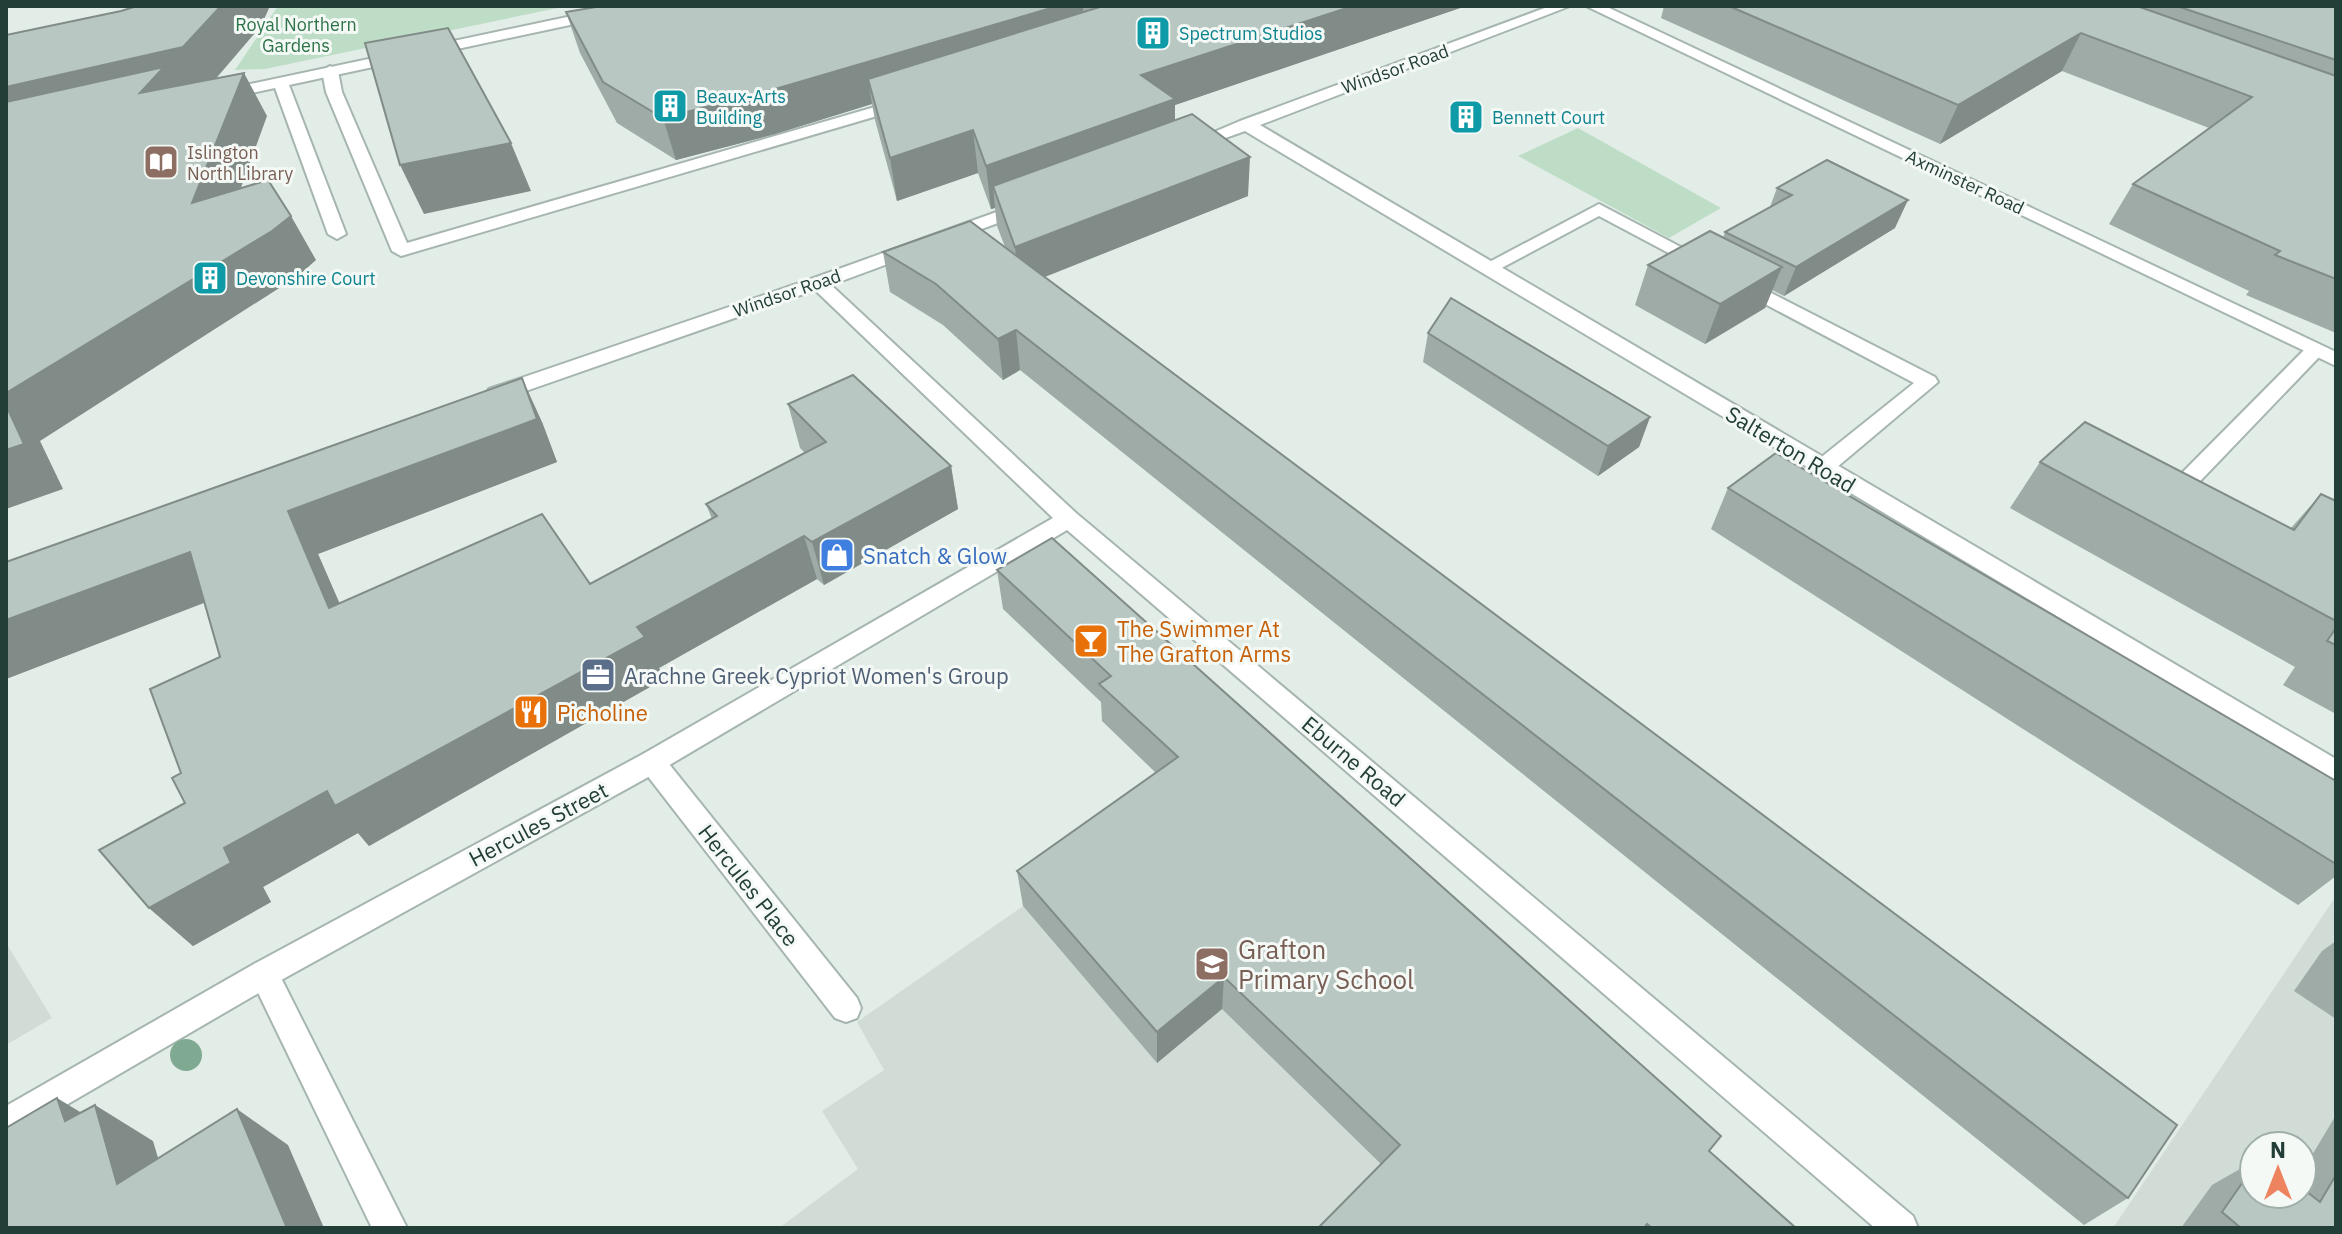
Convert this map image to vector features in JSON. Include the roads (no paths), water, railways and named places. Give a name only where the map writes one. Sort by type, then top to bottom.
[{"type":"street","points":[[200,99],[640,6]]},
{"type":"street","name":"Windsor Road","points":[[1173,151],[1563,6]]},
{"type":"street","name":"Axminster Road","points":[[1593,6],[2336,360]]},
{"type":"street","points":[[330,71],[334,92],[401,251],[928,96]]},
{"type":"street","points":[[280,81],[337,234]]},
{"type":"street","name":"Salterton Road","points":[[1246,124],[2336,772]]},
{"type":"street","name":"Windsor Road","points":[[484,398],[818,283],[1042,200]]},
{"type":"street","points":[[1487,268],[1599,209],[1928,382],[1822,468]]},
{"type":"street","name":"Eburne Road","points":[[818,283],[1068,519],[1901,1228]]},
{"type":"street","points":[[2149,483],[2174,495],[2315,350]]},
{"type":"street","name":"Hercules Street","points":[[6,1124],[264,974],[652,762],[1068,519]]},
{"type":"street","name":"Hercules Place","points":[[652,762],[846,1008]]},
{"type":"street","points":[[264,974],[390,1228]]},
{"type":"place","name":"Spectrum Studios","points":[[1153,33]]},
{"type":"place","name":"Beaux-Arts Building","points":[[670,106]]},
{"type":"place","name":"Bennett Court","points":[[1466,117]]},
{"type":"place","name":"Islington North Library","points":[[161,162]]},
{"type":"place","name":"Devonshire Court","points":[[210,278]]},
{"type":"place","name":"Snatch & Glow","points":[[837,555]]},
{"type":"place","name":"The Swimmer At The Grafton Arms","points":[[1091,641]]},
{"type":"place","name":"Arachne Greek Cypriot Women's Group","points":[[598,675]]},
{"type":"place","name":"Picholine","points":[[531,712]]},
{"type":"place","name":"Grafton Primary School","points":[[1212,964]]},
{"type":"park label","name":"Royal Northern Gardens","points":[[296,34]]}]
